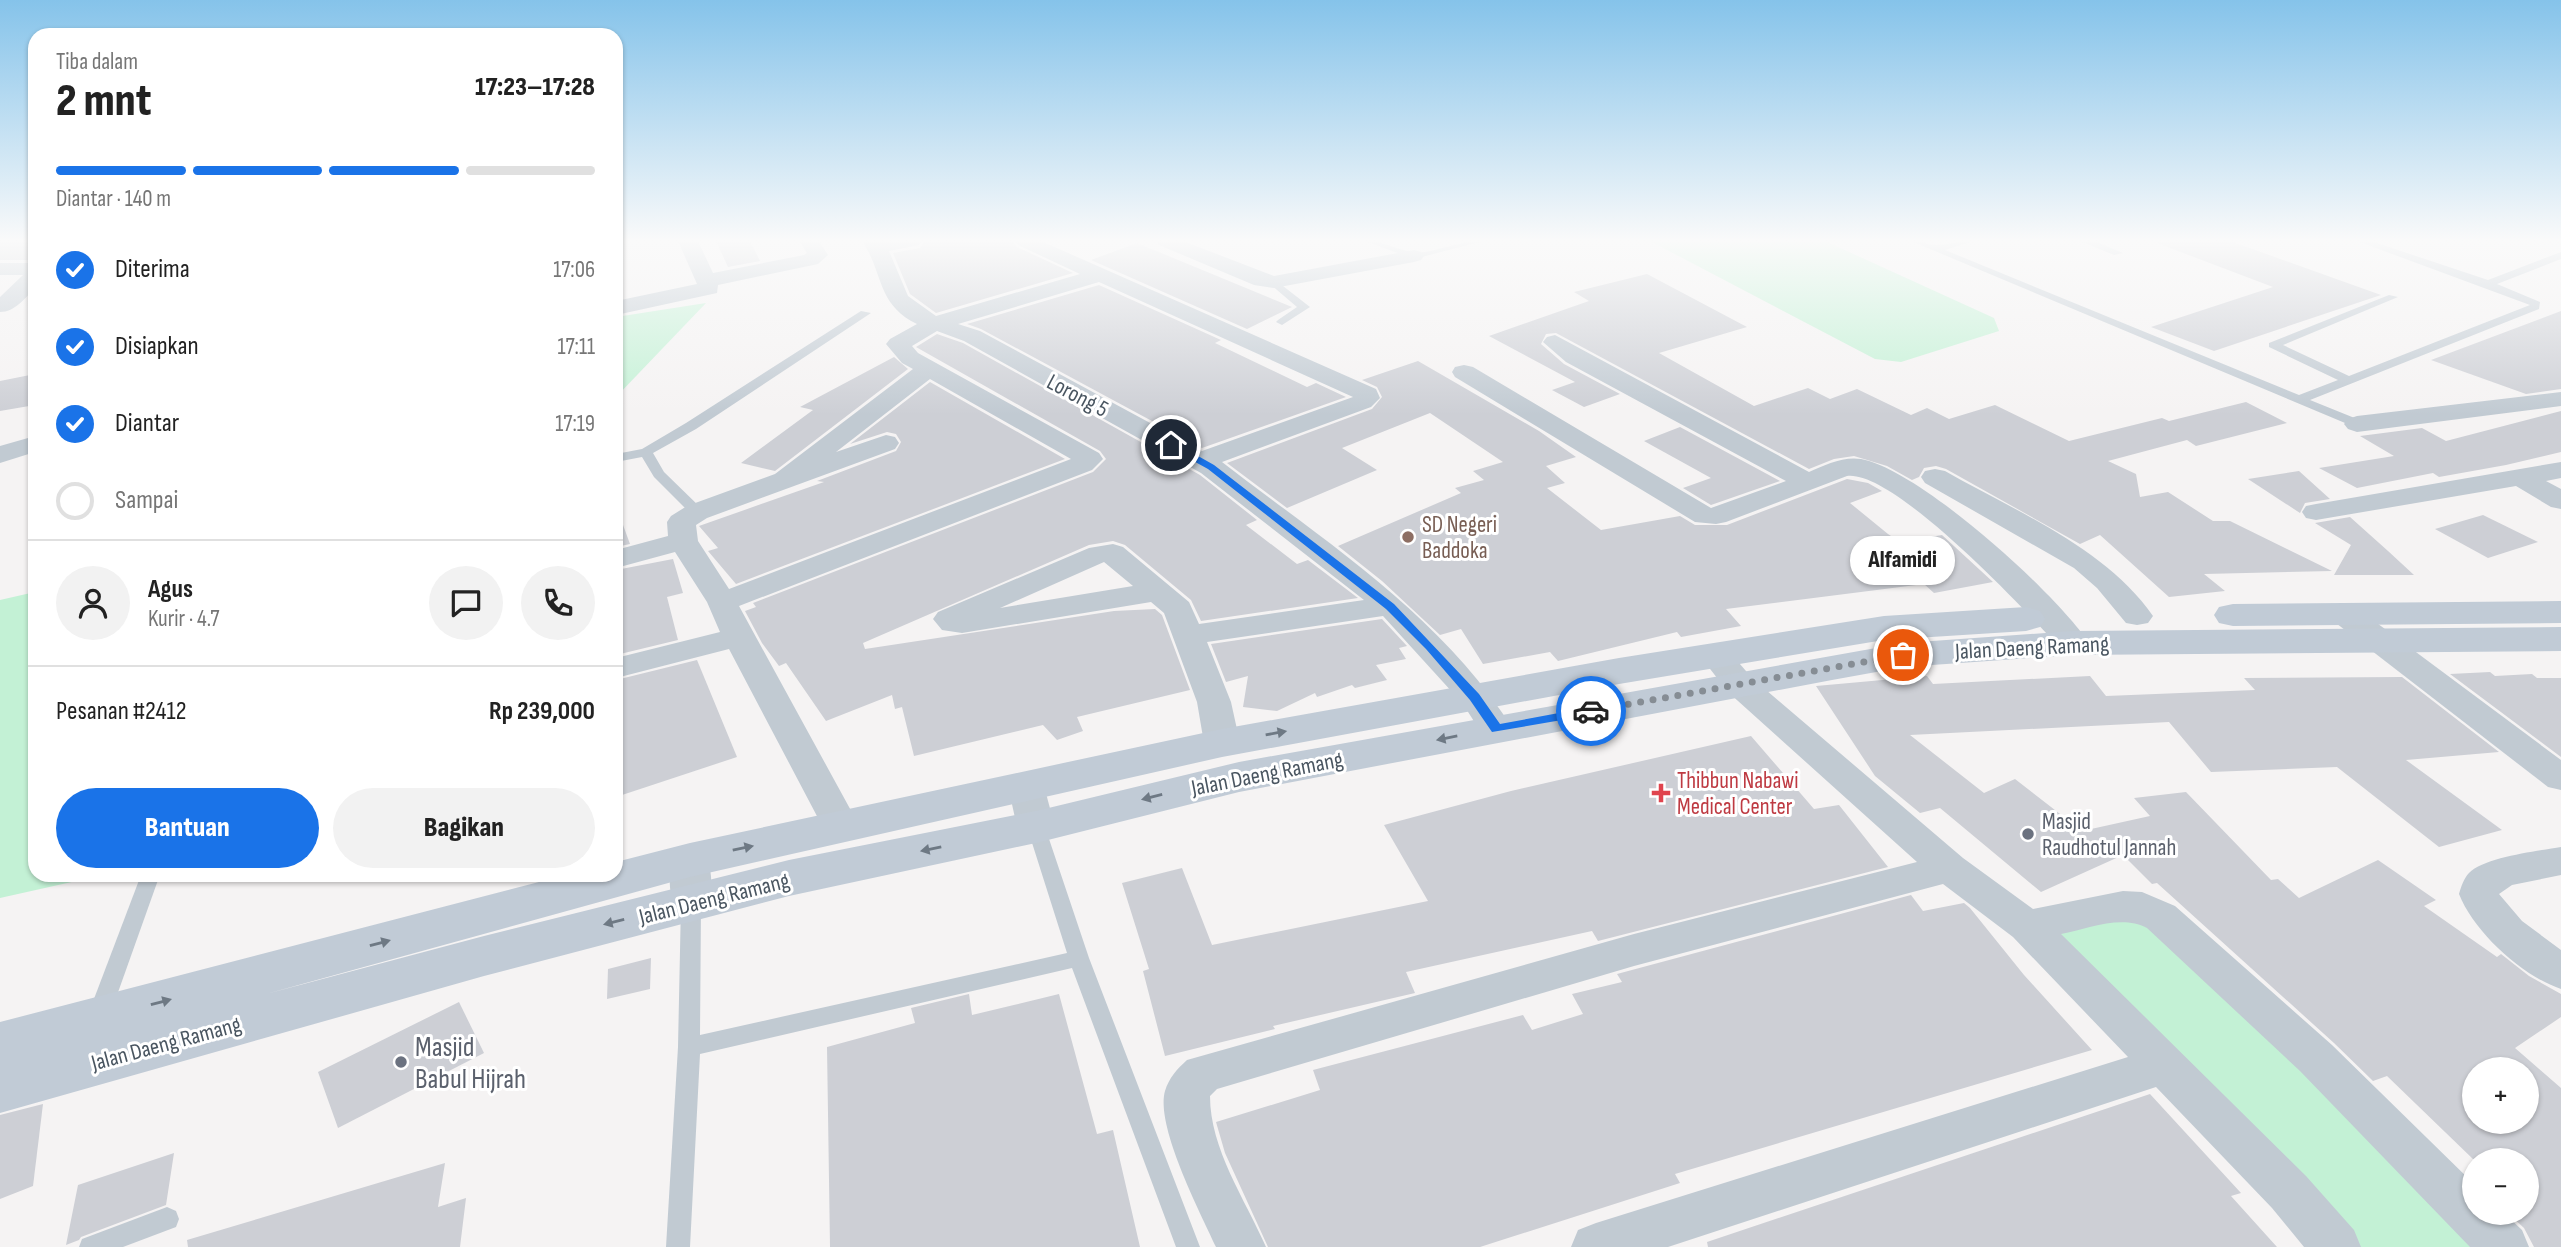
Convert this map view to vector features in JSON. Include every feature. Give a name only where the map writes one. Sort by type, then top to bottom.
[{"type":"main road","name":"Jalan Daeng Ramang","points":[[690,881],[789,878],[1031,806],[1223,743],[1486,713],[1728,670],[1903,655],[2137,616],[2561,612]]},
{"type":"main road","name":"Jalan Daeng Ramang","points":[[2061,630],[2381,640],[2561,639]]},
{"type":"main road","name":"Jalan Daeng Ramang","points":[[0,1045],[90,1042],[484,956],[841,827],[1215,782],[1486,713]]},
{"type":"main road","name":"Jalan Daeng Ramang","points":[[0,1088],[90,1042]]},
{"type":"street","points":[[623,307],[662,299]]},
{"type":"street","name":"Lorong 5","points":[[900,299],[933,324],[972,336],[1200,461],[1390,607],[1430,646],[1486,713]]},
{"type":"street","points":[[722,602],[1090,459],[910,358],[898,344],[933,324],[1017,299]]},
{"type":"street","points":[[1158,299],[1363,391],[1368,398],[1200,461]]},
{"type":"street","points":[[1555,342],[1574,357],[1808,482]]},
{"type":"street","points":[[786,478],[929,368]]},
{"type":"street","points":[[1464,372],[1705,516],[1716,516],[1852,467],[1875,472],[1921,504],[2006,573],[2061,630]]},
{"type":"street","points":[[2357,424],[2561,399]]},
{"type":"street","points":[[841,827],[738,638],[722,602],[683,541],[681,523],[697,512],[886,443]]},
{"type":"street","points":[[0,455],[28,446]]},
{"type":"street","points":[[2316,512],[2561,470]]},
{"type":"street","points":[[1936,477],[2084,562],[2108,582],[2137,616]]},
{"type":"street","points":[[2520,477],[2561,502]]},
{"type":"street","points":[[623,557],[683,541]]},
{"type":"street","points":[[1160,591],[961,624],[953,623],[949,619],[1104,552],[1113,554],[1160,591],[1178,609],[1214,702],[1223,743]]},
{"type":"street","points":[[1189,635],[1390,607]]},
{"type":"street","points":[[2343,613],[2561,778]]},
{"type":"street","points":[[623,666],[738,638]]},
{"type":"street","points":[[1728,670],[1949,868],[2028,926],[2289,1192],[2336,1247]]},
{"type":"street","points":[[2561,861],[2499,876],[2482,884],[2479,893],[2481,905],[2495,920],[2561,972]]},
{"type":"street","points":[[1241,1247],[1190,1122],[1187,1095],[1191,1084],[1203,1074],[1634,950],[1949,868]]},
{"type":"street","points":[[2028,926],[2123,906],[2142,907],[2161,918],[2316,1058],[2504,1247]]},
{"type":"street","points":[[1596,1247],[2164,1065]]},
{"type":"lane","points":[[1282,323],[1304,307],[1295,299]]},
{"type":"lane","points":[[2056,299],[2357,424]]},
{"type":"lane","points":[[2350,381],[2273,345],[2388,299]]},
{"type":"lane","points":[[2298,400],[2535,307],[2536,304],[2524,299]]},
{"type":"lane","points":[[623,457],[646,452],[691,426],[865,313]]},
{"type":"lane","points":[[646,452],[659,474],[697,512]]},
{"type":"lane","points":[[1031,806],[1079,958],[1188,1247]]},
{"type":"lane","points":[[678,1247],[689,1047],[690,881]]},
{"type":"lane","points":[[90,1042],[147,882]]},
{"type":"lane","points":[[689,1047],[1079,958]]},
{"type":"lane","points":[[91,1247],[167,1219]]},
{"type":"green space","points":[[1761,299],[1953,299],[1994,318],[1999,331],[1901,362],[1875,359]]},
{"type":"green space","points":[[706,303],[623,390],[623,316]]},
{"type":"green space","points":[[28,594],[28,882],[72,882],[0,898],[0,600]]},
{"type":"green space","points":[[2126,914],[2153,922],[2462,1222],[2462,1225],[2465,1225],[2488,1247],[2347,1247],[2053,934]]},
{"type":"building","points":[[917,299],[983,299],[936,313]]},
{"type":"building","points":[[1051,299],[1130,299],[1221,340],[1215,343],[1307,387],[1316,383],[1346,397],[1202,448],[981,329],[967,324]]},
{"type":"building","points":[[1180,299],[1273,299],[1292,307],[1247,329]]},
{"type":"building","points":[[1586,299],[1695,299],[1747,327],[1659,353],[1754,406],[1808,388],[1830,399],[1857,389],[1911,415],[1927,408],[1949,419],[1995,405],[2069,441],[2162,418],[2169,421],[2246,402],[2287,423],[2196,446],[2187,440],[2108,461],[2136,474],[2140,497],[2168,492],[2213,521],[2230,521],[2332,571],[2204,574],[2225,591],[2169,597],[2100,535],[2080,544],[1946,469],[1936,466],[1924,468],[1919,477],[1912,480],[1887,466],[1854,456],[1834,459],[1809,469],[1556,333],[1546,334],[1541,344],[1564,364],[1620,394],[1584,407],[1552,390],[1575,382],[1489,336],[1589,301]]},
{"type":"building","points":[[2236,299],[2368,299],[2214,351],[2151,327]]},
{"type":"building","points":[[2561,311],[2561,389],[2526,394],[2431,360]]},
{"type":"building","points":[[937,334],[963,343],[1200,475],[1257,520],[1246,525],[1297,564],[1308,560],[1358,598],[1201,621],[1191,600],[1125,545],[1113,541],[1089,545],[863,643],[865,649],[1114,611],[1155,609],[1162,615],[1190,690],[1077,717],[1083,731],[1057,740],[1043,725],[914,756],[902,707],[895,709],[892,695],[826,721],[786,663],[779,666],[762,643],[745,611],[756,607],[753,603],[1093,472],[1106,459],[1100,451],[916,347]]},
{"type":"building","points":[[894,357],[908,369],[775,471],[741,463],[813,410],[800,407]]},
{"type":"building","points":[[1418,361],[1539,431],[1576,457],[1546,466],[1565,483],[1547,488],[1601,530],[1680,516],[1695,525],[1727,525],[1847,479],[1868,483],[1882,491],[1850,503],[1888,534],[1900,542],[1942,535],[1993,582],[1934,593],[1924,584],[1726,609],[1741,626],[1681,637],[1677,632],[1558,661],[1550,652],[1483,664],[1461,629],[1440,635],[1382,581],[1338,546],[1461,493],[1455,488],[1484,480],[1473,471],[1503,462],[1430,413],[1342,448],[1377,470],[1287,508],[1227,463],[1372,409],[1382,397],[1377,387],[1362,380]]},
{"type":"building","points":[[28,375],[28,406],[0,411],[0,381]]},
{"type":"building","points":[[930,382],[1065,459],[736,584],[708,551],[718,548],[699,526],[824,482],[817,481],[896,451],[901,442],[896,434],[887,432],[850,444]]},
{"type":"building","points":[[2561,411],[2561,452],[2506,465],[2439,477],[2433,473],[2357,488],[2319,468],[2394,456],[2360,436],[2422,428],[2446,441]]},
{"type":"building","points":[[1680,427],[1780,481],[1711,505],[1683,488],[1711,478],[1644,441]]},
{"type":"building","points":[[2299,471],[2330,499],[2305,503],[2300,513],[2248,479]]},
{"type":"building","points":[[2483,515],[2538,542],[2488,558],[2435,529]]},
{"type":"building","points":[[2350,517],[2414,575],[2334,575],[2351,545],[2315,523]]},
{"type":"building","points":[[623,525],[630,544],[623,546]]},
{"type":"building","points":[[673,559],[683,593],[667,597],[678,640],[623,653],[623,569]]},
{"type":"building","points":[[1382,619],[1407,646],[1399,648],[1406,659],[1376,665],[1387,680],[1355,688],[1352,685],[1317,697],[1315,693],[1277,711],[1243,707],[1248,676],[1226,682],[1211,644]]},
{"type":"building","points":[[697,660],[737,757],[623,795],[623,678]]},
{"type":"building","points":[[2490,672],[2495,676],[2532,674],[2537,678],[2561,678],[2561,757],[2450,674]]},
{"type":"building","points":[[1927,676],[1933,684],[2090,676],[2106,696],[2255,690],[2244,678],[2402,677],[2499,752],[2406,760],[2502,830],[2439,847],[2337,767],[2211,772],[2169,722],[1910,735],[1984,793],[2015,779],[2082,831],[2150,816],[2134,798],[2186,792],[2271,880],[2278,879],[2299,898],[2378,860],[2436,900],[2424,906],[2497,957],[2501,954],[2529,976],[2561,994],[2561,1017],[2515,1048],[2525,1057],[2462,1057],[2462,1134],[2539,1134],[2539,1069],[2561,1088],[2561,1247],[2534,1247],[2521,1225],[2539,1225],[2539,1148],[2462,1148],[2387,1076],[2373,1081],[2123,855],[2041,892],[1940,808],[1920,813],[1875,776],[1816,686]]},
{"type":"building","points":[[1751,736],[1814,809],[1839,805],[1888,867],[1598,941],[1592,931],[1406,972],[1415,993],[1273,1026],[1275,1029],[1165,1056],[1143,971],[1149,969],[1122,883],[1182,868],[1212,945],[1428,901],[1384,825],[1511,791]]},
{"type":"building","points":[[1911,895],[1923,911],[1964,903],[1970,908],[2024,975],[2092,1050],[1675,1174],[1680,1183],[1480,1247],[1268,1247],[1225,1153],[1216,1122],[1320,1090],[1313,1070],[1523,1015],[1532,1030],[1583,1014],[1572,994],[1622,982],[1617,974]]},
{"type":"building","points":[[651,958],[650,989],[607,999],[608,969]]},
{"type":"building","points":[[969,994],[972,1015],[1059,994],[1097,1134],[1113,1130],[1140,1247],[830,1247],[827,1047],[915,1023],[911,1008]]},
{"type":"building","name":"Masjid Babul Hijrah","points":[[459,1002],[484,1053],[338,1128],[318,1072]]},
{"type":"building","points":[[2150,1094],[2241,1193],[2231,1196],[2277,1247],[1708,1247],[1707,1242]]},
{"type":"building","points":[[43,1104],[33,1186],[0,1199],[0,1115]]},
{"type":"building","points":[[174,1153],[166,1205],[66,1245],[78,1185]]},
{"type":"building","points":[[445,1163],[438,1207],[466,1198],[460,1247],[188,1247],[187,1240]]},
{"type":"way so far","points":[[1591,711],[1903,655]]},
{"type":"place","name":"SD Negeri Baddoka","points":[[1408,537]]},
{"type":"place","name":"Alfamidi","points":[[1903,655]]},
{"type":"place","name":"Thibbun Nabawi Medical Center","points":[[1661,793]]},
{"type":"place","name":"Masjid Raudhotul Jannah","points":[[2028,834]]},
{"type":"place","name":"Masjid Babul Hijrah","points":[[401,1062]]},
{"type":"route","points":[[1171,445],[1211,467],[1390,607],[1430,646],[1475,697],[1496,729],[1591,711]]}]
